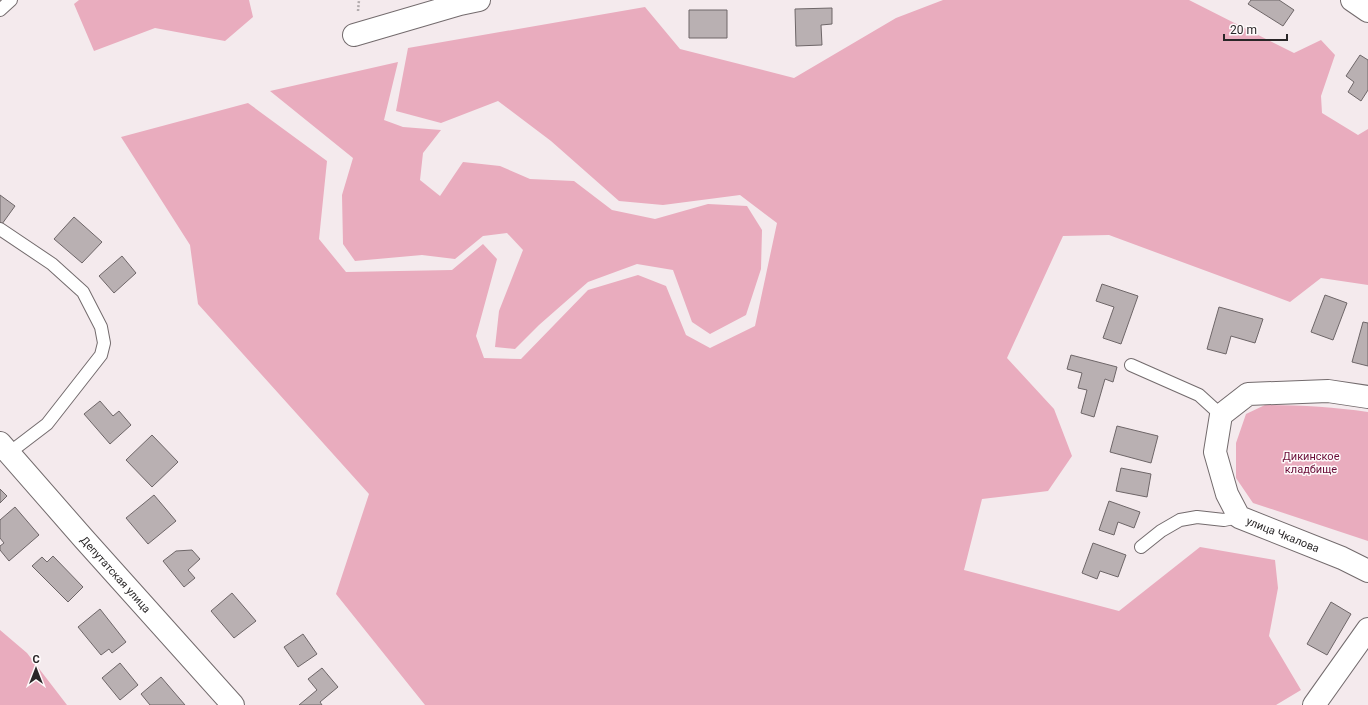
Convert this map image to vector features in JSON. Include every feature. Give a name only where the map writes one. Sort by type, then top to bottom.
[{"type":"street","points":[[354,36],[460,4],[479,0]]},
{"type":"street","points":[[1352,0],[1368,11]]},
{"type":"street","points":[[1221,415],[1248,394],[1328,391],[1368,397]]},
{"type":"street","name":"улица Чкалова","points":[[1221,415],[1215,452],[1228,494],[1239,517],[1342,558],[1368,571]]},
{"type":"street","name":"Депутатская улица","points":[[4,448],[84,540],[233,705]]},
{"type":"street","points":[[1314,705],[1368,629]]},
{"type":"lane","points":[[0,10],[11,0]]},
{"type":"lane","points":[[0,229],[52,264],[83,292],[102,327],[104,343],[101,355],[46,424],[4,448]]},
{"type":"lane","points":[[1131,365],[1199,395],[1221,415]]},
{"type":"lane","points":[[1141,547],[1161,531],[1180,520],[1197,518],[1224,520],[1239,517]]},
{"type":"green space","points":[[79,0],[249,0],[253,17],[225,41],[155,28],[94,51],[74,4]]},
{"type":"green space","points":[[943,0],[1189,0],[1294,53],[1321,40],[1335,55],[1321,96],[1322,113],[1358,135],[1368,129],[1368,285],[1321,278],[1290,302],[1109,235],[1063,236],[1007,358],[1054,409],[1072,456],[1048,491],[982,499],[964,570],[1119,611],[1200,547],[1275,560],[1278,588],[1269,636],[1301,690],[1276,705],[425,705],[336,594],[369,494],[198,304],[190,245],[121,137],[248,103],[327,161],[319,239],[346,272],[452,270],[483,244],[497,259],[476,336],[484,358],[521,359],[588,290],[638,275],[666,286],[686,335],[710,348],[755,326],[777,223],[740,195],[663,205],[619,201],[551,141],[498,101],[441,123],[396,111],[408,48],[645,7],[680,49],[794,78],[896,18]]},
{"type":"green space","points":[[398,62],[384,120],[403,127],[441,130],[423,153],[420,180],[440,196],[463,162],[500,166],[530,179],[574,181],[612,210],[655,219],[708,204],[747,206],[762,230],[761,269],[746,315],[710,334],[692,322],[673,270],[637,264],[588,282],[539,325],[515,349],[495,347],[499,311],[523,250],[507,233],[483,236],[455,259],[422,255],[355,261],[343,244],[342,195],[353,158],[270,91]]},
{"type":"green space","name":"Дикинское кладбище","points":[[1265,405],[1291,405],[1368,412],[1368,541],[1253,503],[1236,478],[1236,443],[1246,414]]},
{"type":"green space","points":[[0,630],[27,653],[67,705],[0,705]]},
{"type":"building","points":[[1251,0],[1279,0],[1294,10],[1283,26],[1248,4]]},
{"type":"building","points":[[832,8],[832,24],[821,25],[822,45],[796,46],[795,9]]},
{"type":"building","points":[[689,10],[727,10],[727,38],[689,38]]},
{"type":"building","points":[[1360,55],[1368,60],[1368,90],[1361,101],[1348,92],[1354,82],[1346,76]]},
{"type":"building","points":[[0,195],[15,206],[2,224],[0,222]]},
{"type":"building","points":[[74,217],[102,242],[82,263],[54,239]]},
{"type":"building","points":[[122,256],[136,273],[114,293],[99,276]]},
{"type":"building","points":[[1102,284],[1138,296],[1121,344],[1103,338],[1114,307],[1096,301]]},
{"type":"building","points":[[1325,295],[1347,303],[1333,340],[1311,332]]},
{"type":"building","points":[[1219,307],[1263,319],[1255,343],[1231,336],[1226,354],[1207,349]]},
{"type":"building","points":[[1363,322],[1368,323],[1368,366],[1352,362]]},
{"type":"building","points":[[1071,355],[1117,367],[1113,382],[1105,379],[1094,417],[1081,413],[1087,390],[1078,388],[1082,373],[1067,369]]},
{"type":"building","points":[[100,401],[113,416],[119,411],[131,425],[110,444],[84,414]]},
{"type":"building","points":[[1117,426],[1158,436],[1151,463],[1110,452]]},
{"type":"building","points":[[152,435],[178,462],[152,487],[126,460]]},
{"type":"building","points":[[1121,468],[1151,474],[1147,497],[1116,491]]},
{"type":"building","points":[[0,489],[7,496],[0,503]]},
{"type":"building","points":[[154,495],[176,521],[148,544],[126,518]]},
{"type":"building","points":[[1109,501],[1140,512],[1134,528],[1118,522],[1114,535],[1099,530]]},
{"type":"building","points":[[15,507],[39,535],[9,561],[0,550],[0,546],[4,543],[0,538],[0,520]]},
{"type":"building","points":[[1093,543],[1126,555],[1118,577],[1100,571],[1097,579],[1082,573]]},
{"type":"building","points":[[192,550],[200,559],[188,570],[195,578],[184,587],[163,561],[176,551]]},
{"type":"building","points":[[53,556],[83,587],[68,602],[32,566],[42,557],[47,562]]},
{"type":"building","points":[[232,593],[256,621],[234,638],[211,611]]},
{"type":"building","points":[[1331,602],[1351,614],[1327,655],[1307,644]]},
{"type":"building","points":[[100,609],[126,642],[112,653],[109,649],[101,655],[78,627]]},
{"type":"building","points":[[303,634],[317,654],[298,667],[284,647]]},
{"type":"building","points":[[120,663],[138,685],[120,700],[102,678]]},
{"type":"building","points":[[322,668],[338,687],[320,702],[322,705],[299,705],[317,690],[308,679]]},
{"type":"building","points":[[161,677],[185,705],[150,705],[141,694]]}]
